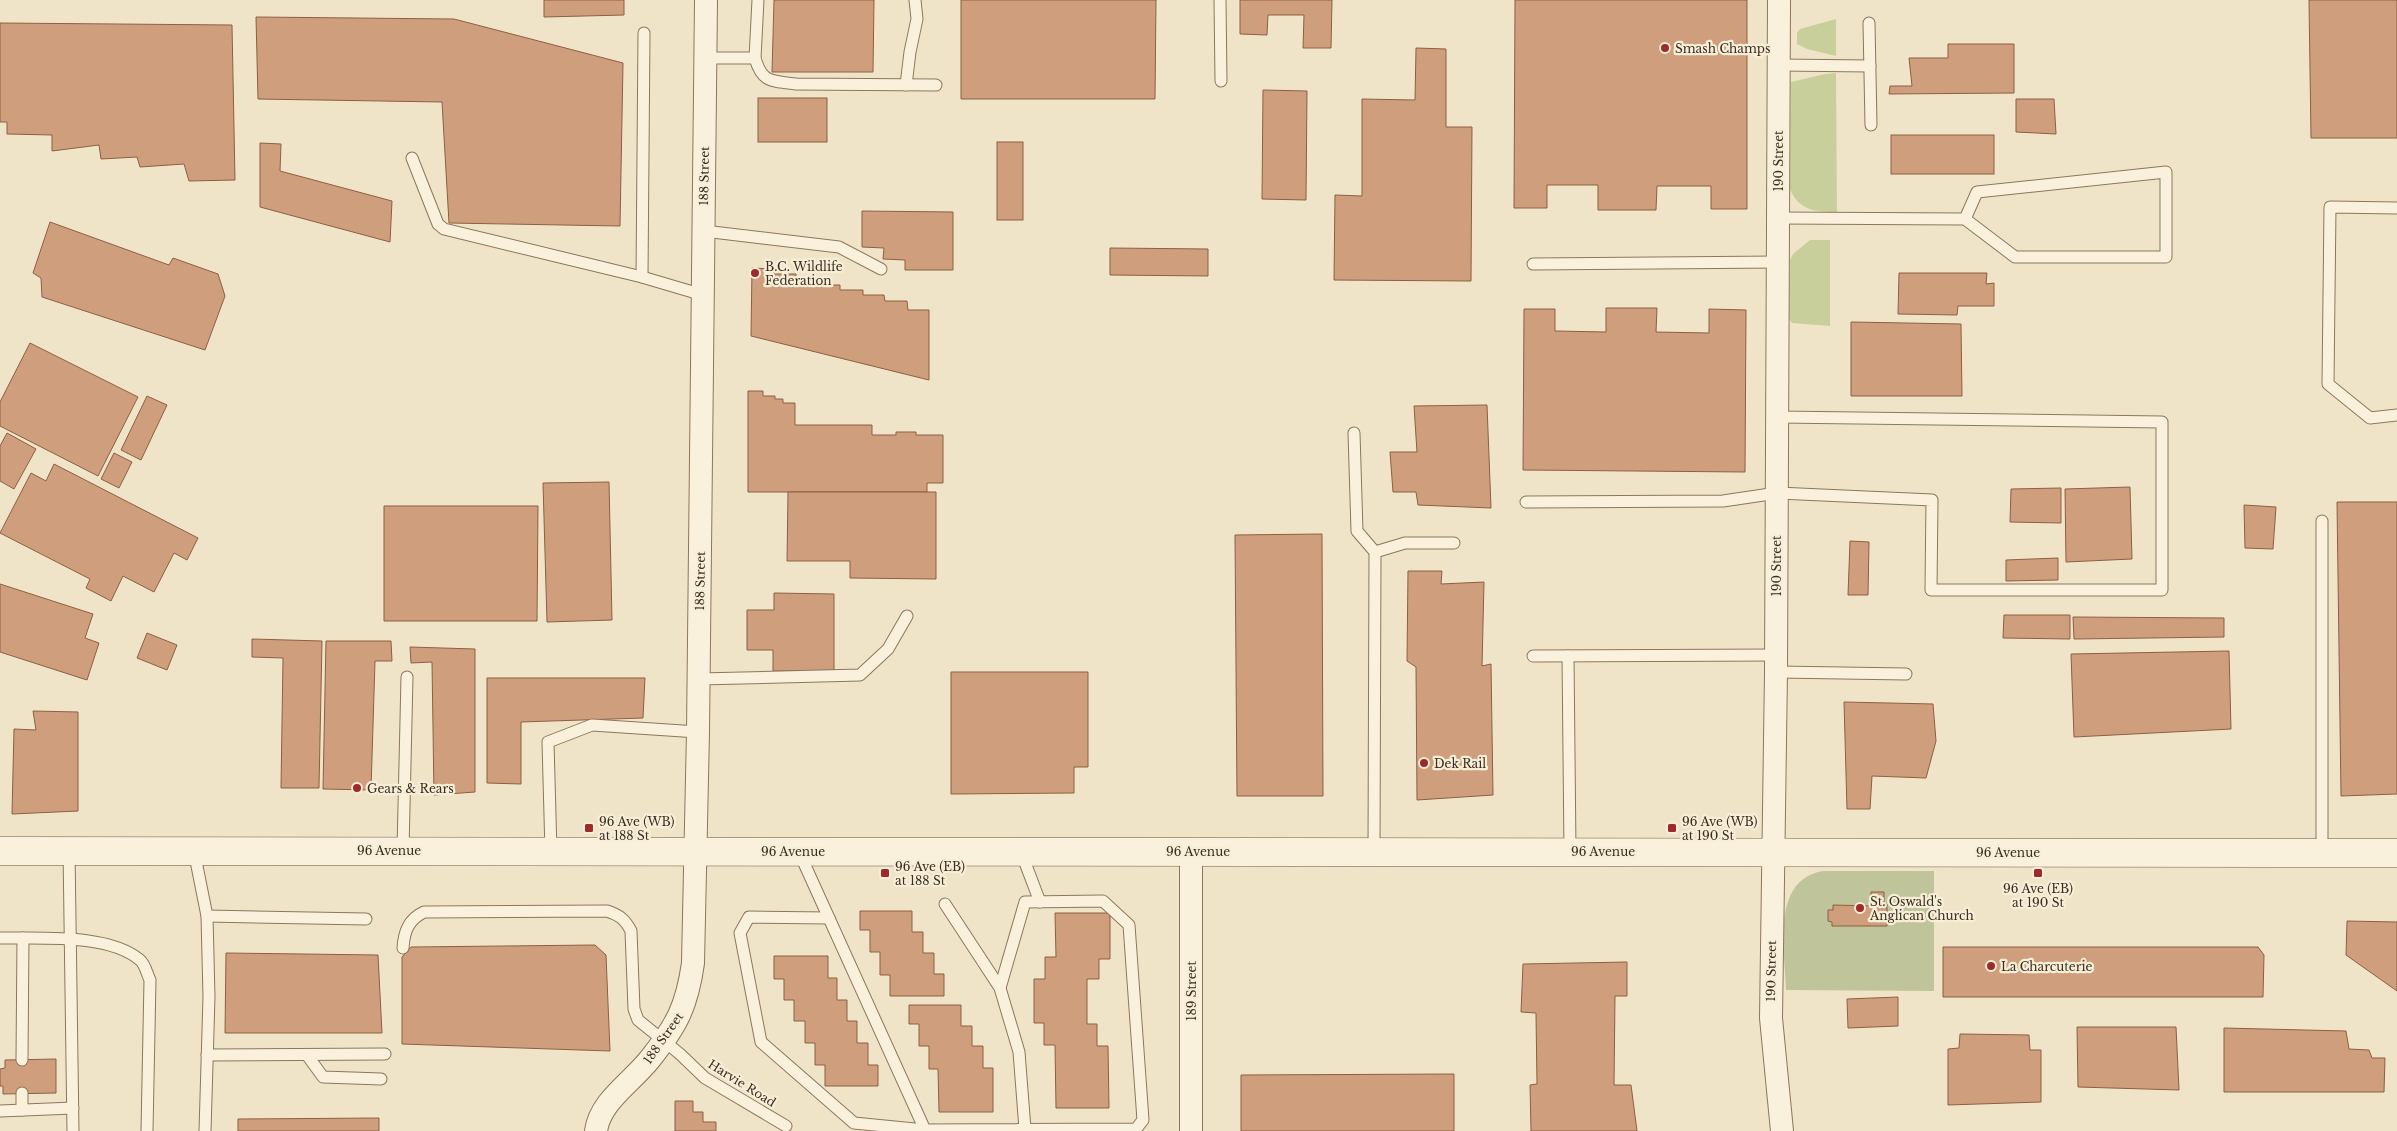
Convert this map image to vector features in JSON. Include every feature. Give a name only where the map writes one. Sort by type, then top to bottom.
[{"type":"main road","name":"96 Avenue","points":[[0,850],[551,852],[696,850],[1021,852],[2397,852]]},
{"type":"street","name":"188 Street","points":[[596,1131],[602,1112],[649,1060],[684,1008],[690,985],[693,957],[699,679],[706,0]]},
{"type":"street","name":"190 Street","points":[[1779,0],[1776,664],[1771,1018],[1782,1131]]},
{"type":"street","name":"189 Street","points":[[1191,851],[1191,1131]]},
{"type":"lane","points":[[758,0],[755,58],[759,72],[766,79],[796,84],[936,85]]},
{"type":"lane","points":[[906,85],[917,19],[915,0]]},
{"type":"lane","points":[[1220,0],[1221,81]]},
{"type":"lane","points":[[1869,23],[1871,125]]},
{"type":"lane","points":[[642,277],[644,32]]},
{"type":"lane","points":[[706,58],[755,58]]},
{"type":"lane","points":[[1779,65],[1870,66]]},
{"type":"lane","points":[[412,158],[438,224],[444,229],[642,277],[703,295]]},
{"type":"lane","points":[[1778,218],[1965,219],[2015,257],[2166,257],[2166,172],[1977,192],[1965,219]]},
{"type":"lane","points":[[2397,208],[2330,207],[2328,374],[2328,384],[2370,418],[2397,415]]},
{"type":"lane","points":[[704,231],[839,247],[881,269]]},
{"type":"lane","points":[[1533,264],[1778,262]]},
{"type":"lane","points":[[1526,502],[1723,502],[1777,493],[1932,500],[1931,590],[2162,590],[2162,422],[1777,417]]},
{"type":"lane","points":[[1354,433],[1356,531],[1375,552],[1374,852]]},
{"type":"lane","points":[[2322,521],[2322,853]]},
{"type":"lane","points":[[1375,552],[1405,543],[1454,543]]},
{"type":"lane","points":[[699,679],[860,675],[888,649],[907,616]]},
{"type":"lane","points":[[1533,656],[1776,664],[1906,674]]},
{"type":"lane","points":[[1568,656],[1570,851]]},
{"type":"lane","points":[[403,850],[407,676]]},
{"type":"lane","points":[[551,852],[548,742],[592,725],[698,732]]},
{"type":"lane","points":[[69,850],[73,1131]]},
{"type":"lane","points":[[194,851],[207,916],[205,1131]]},
{"type":"lane","points":[[799,851],[926,1130]]},
{"type":"lane","points":[[1021,852],[1040,902]]},
{"type":"lane","points":[[829,918],[749,917],[740,933],[761,1042],[854,1123],[926,1130],[1136,1129],[1143,1120],[1129,926],[1103,901],[1025,902],[1000,988]]},
{"type":"lane","points":[[945,904],[1000,988],[1019,1052],[1025,1130]]},
{"type":"lane","name":"Harvie Road","points":[[404,948],[404,934],[410,923],[414,916],[424,912],[607,911],[626,920],[631,931],[634,1009],[638,1020],[662,1042],[680,1054],[705,1078],[786,1126]]},
{"type":"lane","points":[[207,916],[366,919]]},
{"type":"lane","points":[[0,938],[70,939],[102,943],[125,950],[142,961],[150,980],[147,1131]]},
{"type":"lane","points":[[22,1060],[23,938]]},
{"type":"lane","points":[[207,1055],[385,1054]]},
{"type":"lane","points":[[307,1055],[323,1077],[381,1079]]},
{"type":"lane","points":[[22,1093],[22,1110]]},
{"type":"lane","points":[[0,1111],[72,1108]]},
{"type":"green space","points":[[1836,19],[1836,56],[1807,49],[1797,44],[1797,33],[1800,29]]},
{"type":"green space","points":[[1836,73],[1837,212],[1822,212],[1803,206],[1798,202],[1790,189],[1791,82]]},
{"type":"green space","points":[[1810,240],[1830,240],[1830,326],[1792,323],[1789,319],[1790,260],[1793,254]]},
{"type":"green space","points":[[1823,871],[1934,871],[1934,991],[1786,990],[1783,938],[1784,919],[1788,902],[1795,888],[1806,877]]},
{"type":"building","points":[[544,0],[624,0],[624,15],[544,17]]},
{"type":"building","points":[[774,0],[874,0],[873,72],[772,72]]},
{"type":"building","points":[[961,0],[1156,0],[1155,99],[961,99]]},
{"type":"building","points":[[1240,0],[1332,0],[1331,48],[1303,48],[1304,15],[1268,15],[1267,35],[1240,34]]},
{"type":"building","points":[[1515,0],[1747,0],[1747,209],[1711,209],[1711,186],[1657,186],[1656,210],[1598,210],[1598,185],[1547,185],[1547,208],[1514,208]]},
{"type":"building","points":[[2309,0],[2397,0],[2397,138],[2311,138]]},
{"type":"building","points":[[256,17],[454,19],[623,63],[620,226],[449,223],[442,102],[258,99]]},
{"type":"building","points":[[0,23],[232,25],[235,180],[189,181],[184,164],[140,167],[137,157],[101,159],[99,145],[52,151],[52,135],[7,134],[7,122],[0,122]]},
{"type":"building","points":[[1948,44],[2014,44],[2014,93],[1889,94],[1890,86],[1912,86],[1909,58],[1948,58]]},
{"type":"building","points":[[1416,48],[1446,49],[1446,127],[1472,127],[1471,281],[1334,280],[1335,195],[1362,196],[1362,99],[1415,100]]},
{"type":"building","points":[[1263,90],[1307,91],[1306,200],[1262,199]]},
{"type":"building","points":[[758,98],[827,98],[827,142],[758,142]]},
{"type":"building","points":[[2016,99],[2054,99],[2056,134],[2016,132]]},
{"type":"building","points":[[1891,135],[1994,135],[1994,174],[1891,174]]},
{"type":"building","points":[[997,142],[1023,142],[1023,220],[997,220]]},
{"type":"building","points":[[260,143],[281,144],[280,171],[392,201],[390,242],[260,207]]},
{"type":"building","points":[[862,211],[953,212],[953,270],[905,270],[905,260],[883,259],[884,248],[862,247]]},
{"type":"building","points":[[50,222],[169,265],[173,258],[218,274],[225,296],[205,350],[42,297],[41,278],[33,273]]},
{"type":"building","points":[[1110,248],[1208,249],[1208,276],[1110,275]]},
{"type":"building","points":[[752,268],[774,269],[774,274],[796,274],[796,279],[818,279],[818,285],[840,285],[840,290],[863,290],[863,295],[884,295],[885,301],[907,301],[908,310],[929,310],[929,380],[751,336]]},
{"type":"building","points":[[1899,273],[1987,273],[1986,284],[1994,283],[1994,306],[1958,306],[1957,315],[1898,314]]},
{"type":"building","points":[[1606,308],[1657,308],[1656,332],[1709,333],[1709,309],[1746,310],[1745,472],[1523,470],[1524,309],[1555,309],[1555,331],[1606,332]]},
{"type":"building","points":[[1851,322],[1961,324],[1962,396],[1851,396]]},
{"type":"building","points":[[30,343],[138,397],[98,476],[0,426],[0,402]]},
{"type":"building","points":[[748,391],[763,391],[763,396],[775,396],[775,399],[783,399],[783,403],[795,403],[795,425],[872,425],[872,435],[896,435],[896,432],[916,432],[916,435],[943,435],[943,483],[927,483],[927,492],[748,492]]},
{"type":"building","points":[[147,396],[167,405],[141,460],[121,450]]},
{"type":"building","points":[[1487,405],[1491,508],[1418,505],[1416,492],[1393,492],[1390,452],[1417,452],[1414,406]]},
{"type":"building","points":[[7,433],[36,449],[14,489],[0,481],[0,446]]},
{"type":"building","points":[[114,453],[132,462],[119,488],[101,479]]},
{"type":"building","points":[[54,464],[198,538],[187,560],[174,553],[154,592],[123,576],[111,601],[86,588],[90,579],[0,533],[31,473],[46,481]]},
{"type":"building","points":[[609,482],[612,620],[547,622],[543,483]]},
{"type":"building","points":[[2130,487],[2132,559],[2066,562],[2065,489]]},
{"type":"building","points":[[2061,488],[2061,523],[2010,522],[2011,489]]},
{"type":"building","points":[[788,492],[936,492],[936,579],[850,578],[850,561],[787,561]]},
{"type":"building","points":[[2337,502],[2397,502],[2397,794],[2341,796]]},
{"type":"building","points":[[2244,505],[2276,507],[2273,549],[2245,548]]},
{"type":"building","points":[[384,506],[538,506],[537,621],[384,621]]},
{"type":"building","points":[[1322,534],[1323,796],[1237,796],[1235,535]]},
{"type":"building","points":[[1850,541],[1869,542],[1868,595],[1848,595]]},
{"type":"building","points":[[2058,558],[2058,580],[2006,581],[2006,560]]},
{"type":"building","points":[[1408,571],[1442,571],[1441,584],[1484,582],[1482,666],[1491,664],[1493,795],[1417,800],[1416,667],[1407,661]]},
{"type":"building","points":[[0,584],[93,614],[85,638],[99,643],[87,680],[0,652]]},
{"type":"building","points":[[774,593],[834,594],[834,671],[773,671],[773,650],[747,650],[747,610],[774,610]]},
{"type":"building","points":[[2004,615],[2070,615],[2070,639],[2003,638]]},
{"type":"building","points":[[2073,617],[2224,618],[2224,637],[2074,639]]},
{"type":"building","points":[[147,633],[177,645],[167,670],[137,658]]},
{"type":"building","points":[[252,639],[322,641],[319,788],[281,788],[283,658],[252,657]]},
{"type":"building","points":[[326,641],[391,641],[392,661],[375,661],[371,790],[323,789]]},
{"type":"building","points":[[410,647],[475,649],[475,792],[434,795],[432,662],[411,663]]},
{"type":"building","points":[[2229,651],[2231,729],[2074,737],[2071,654]]},
{"type":"building","points":[[951,672],[1088,672],[1088,767],[1074,767],[1074,793],[951,794]]},
{"type":"building","points":[[487,678],[645,678],[643,718],[521,722],[521,784],[487,783]]},
{"type":"building","points":[[1844,702],[1933,704],[1936,741],[1926,778],[1872,776],[1870,809],[1847,809]]},
{"type":"building","points":[[33,711],[78,712],[78,811],[12,814],[14,729],[36,730]]},
{"type":"building","name":"St. Oswald's Anglican Church","points":[[1871,892],[1884,892],[1884,904],[1887,904],[1887,926],[1832,926],[1832,922],[1828,921],[1828,910],[1833,910],[1833,905],[1871,906]]},
{"type":"building","points":[[860,911],[912,911],[912,932],[923,932],[923,953],[934,953],[934,974],[944,974],[944,996],[890,996],[890,975],[880,975],[880,952],[870,952],[870,930],[860,930]]},
{"type":"building","points":[[1055,913],[1110,913],[1110,959],[1099,959],[1099,979],[1087,979],[1087,1024],[1097,1024],[1097,1046],[1108,1046],[1109,1108],[1056,1108],[1055,1045],[1044,1045],[1044,1023],[1034,1023],[1034,979],[1045,979],[1045,957],[1056,957]]},
{"type":"building","points":[[2347,921],[2397,922],[2397,991],[2346,955]]},
{"type":"building","points":[[595,945],[606,955],[610,1051],[402,1044],[402,957],[411,947]]},
{"type":"building","points":[[1943,947],[2258,947],[2264,955],[2263,997],[1943,997]]},
{"type":"building","points":[[226,953],[378,955],[382,1033],[225,1033]]},
{"type":"building","points":[[774,956],[828,956],[828,978],[837,978],[837,1000],[847,1000],[847,1021],[857,1021],[857,1043],[868,1043],[868,1065],[878,1065],[878,1086],[825,1086],[825,1065],[815,1065],[815,1043],[805,1043],[805,1021],[794,1021],[794,1000],[784,1000],[784,979],[774,979]]},
{"type":"building","points":[[1627,962],[1627,996],[1615,996],[1614,1085],[1631,1085],[1637,1131],[1531,1131],[1530,1085],[1537,1084],[1536,1013],[1521,1012],[1523,964]]},
{"type":"building","points":[[1898,997],[1898,1026],[1848,1028],[1847,999]]},
{"type":"building","points":[[909,1005],[961,1005],[961,1026],[972,1026],[972,1046],[983,1046],[983,1068],[993,1068],[993,1112],[939,1112],[938,1069],[929,1069],[929,1046],[919,1046],[919,1024],[909,1024]]},
{"type":"building","points":[[2077,1027],[2176,1027],[2179,1090],[2078,1087]]},
{"type":"building","points":[[2224,1028],[2346,1031],[2349,1049],[2369,1050],[2372,1058],[2385,1058],[2384,1092],[2224,1092]]},
{"type":"building","points":[[1960,1034],[2029,1035],[2030,1050],[2041,1050],[2041,1102],[1948,1105],[1948,1049],[1959,1048]]},
{"type":"building","points":[[56,1059],[56,1093],[3,1094],[3,1086],[0,1086],[0,1069],[5,1068],[5,1060]]},
{"type":"building","points":[[1454,1074],[1454,1131],[1241,1131],[1241,1075]]},
{"type":"building","points":[[675,1101],[693,1101],[693,1112],[703,1112],[703,1122],[716,1122],[716,1131],[675,1131]]},
{"type":"building","points":[[379,1118],[379,1131],[238,1131],[238,1119]]},
{"type":"place","name":"Smash Champs","points":[[1665,48]]},
{"type":"place","name":"B.C. Wildlife Federation","points":[[755,273]]},
{"type":"place","name":"Dek Rail","points":[[1424,763]]},
{"type":"place","name":"Gears & Rears","points":[[357,788]]},
{"type":"place","name":"96 Ave (WB) at 188 St","points":[[589,828]]},
{"type":"place","name":"96 Ave (WB) at 190 St","points":[[1672,828]]},
{"type":"place","name":"96 Ave (EB) at 188 St","points":[[885,873]]},
{"type":"place","name":"96 Ave (EB) at 190 St","points":[[2038,873]]},
{"type":"place","name":"St. Oswald's Anglican Church","points":[[1860,908]]},
{"type":"place","name":"La Charcuterie","points":[[1991,966]]}]
